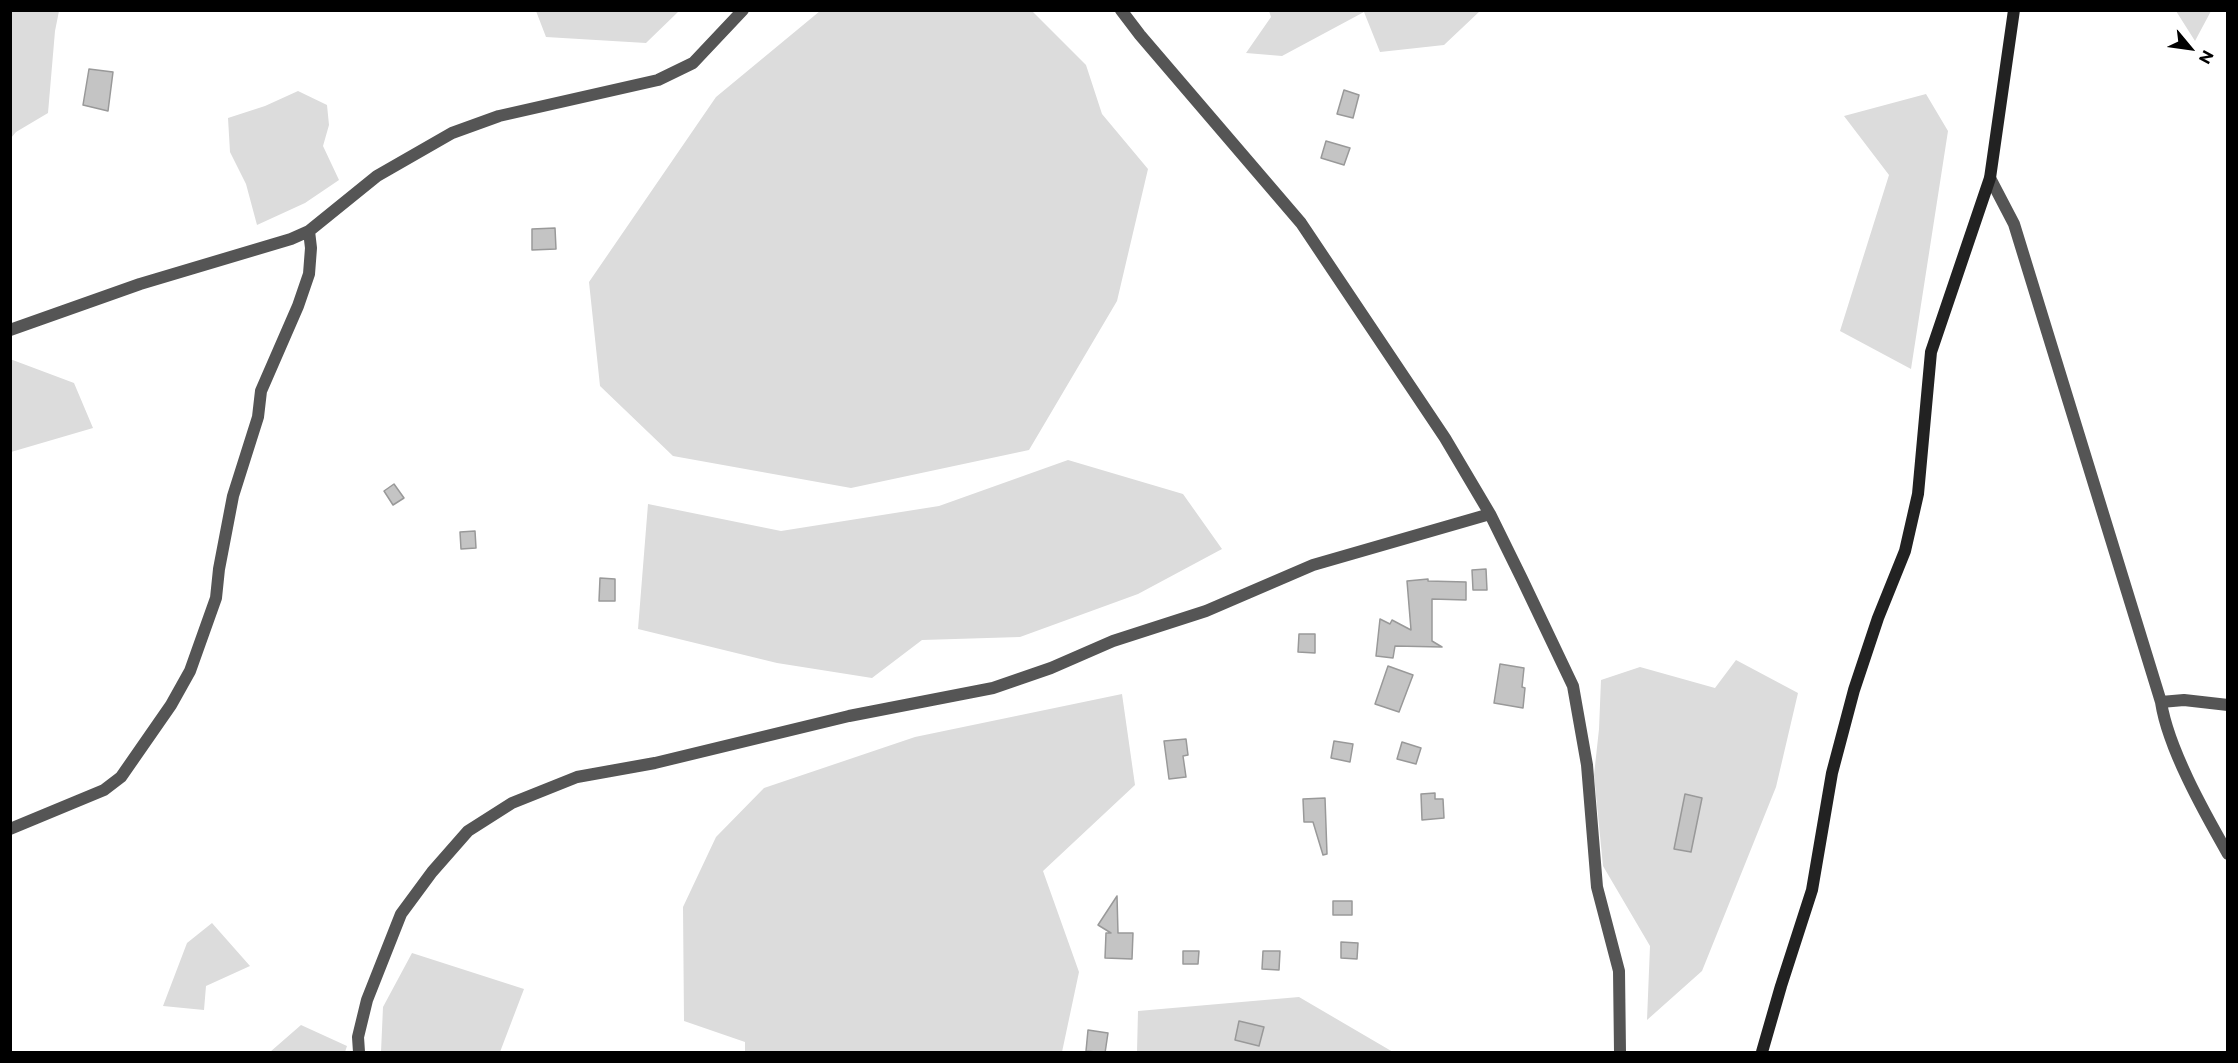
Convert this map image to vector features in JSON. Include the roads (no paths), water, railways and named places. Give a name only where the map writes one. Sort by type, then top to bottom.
[{"type":"street","points":[[10,330],[140,284],[309,231],[377,176],[452,133],[499,116],[658,80],[693,63],[743,10]]},
{"type":"street","points":[[1121,10],[1301,223],[1445,438],[1490,514],[1573,686],[1587,765],[1597,887],[1619,971],[1620,1053]]},
{"type":"street","points":[[1762,1053],[1812,890],[1832,773],[1854,690],[1878,618],[1905,551],[1918,494],[1931,352],[1990,178],[2014,10]]},
{"type":"street","points":[[1990,178],[2014,224],[2161,702],[2163,718],[2206,816],[2228,854]]},
{"type":"street","points":[[10,829],[97,793],[121,777],[171,705],[190,671],[216,598],[219,569],[233,496],[258,417],[261,391],[298,306],[309,273],[311,248],[309,231]]},
{"type":"street","points":[[359,1053],[358,1037],[367,1000],[401,914],[432,872],[468,831],[512,803],[578,777],[656,763],[849,716],[993,688],[1051,669],[1113,641],[1206,611],[1313,565],[1490,514]]},
{"type":"street","points":[[2161,702],[2184,700],[2228,705]]}]
